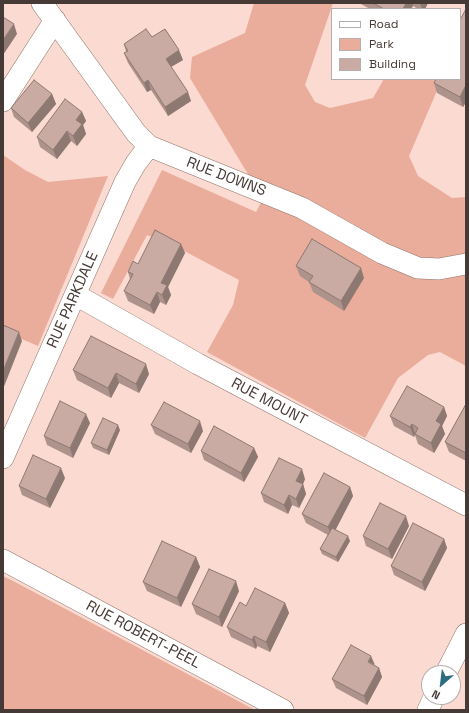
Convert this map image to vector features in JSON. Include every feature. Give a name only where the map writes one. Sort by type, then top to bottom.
[{"type":"street","name":"RUE DOWNS","points":[[42,3],[56,20],[136,133],[149,146],[302,208],[382,253],[418,268],[439,269],[466,264]]},
{"type":"street","points":[[3,101],[56,20]]},
{"type":"street","name":"RUE PARKDALE","points":[[3,458],[126,182],[136,163],[149,146]]},
{"type":"street","name":"RUE MOUNT","points":[[76,295],[293,415],[466,505]]},
{"type":"street","name":"RUE ROBERT-PEEL","points":[[3,560],[283,710]]},
{"type":"street","points":[[450,665],[466,634]]},
{"type":"green space","points":[[254,3],[333,3],[305,85],[315,102],[330,108],[373,98],[383,80],[442,80],[409,156],[418,176],[452,198],[466,197],[466,366],[440,352],[428,355],[398,378],[365,438],[207,352],[233,305],[239,280],[171,244],[147,235],[113,299],[101,293],[162,170],[256,212],[263,199],[190,78],[192,57],[245,33]]},
{"type":"green space","points":[[3,155],[25,170],[48,182],[108,176],[38,346],[3,331]]},
{"type":"green space","points":[[3,576],[15,582],[255,710],[3,710]]},
{"type":"building","points":[[373,3],[406,3],[404,8],[382,8]]},
{"type":"building","points":[[466,9],[466,88],[465,87],[460,97],[434,83],[436,80],[461,80],[461,18]]},
{"type":"building","points":[[3,17],[14,24],[3,40]]},
{"type":"building","points":[[146,29],[152,37],[165,29],[179,50],[166,59],[188,92],[165,107],[148,80],[144,83],[124,53],[128,51],[124,44]]},
{"type":"building","points":[[34,80],[52,94],[28,123],[11,108]]},
{"type":"building","points":[[65,99],[82,112],[76,120],[82,124],[73,136],[67,131],[53,150],[37,137]]},
{"type":"building","points":[[155,230],[181,244],[161,283],[167,285],[162,295],[157,292],[150,305],[124,291],[133,274],[128,272],[133,261],[138,264]]},
{"type":"building","points":[[312,239],[361,268],[341,301],[309,282],[313,276],[296,266]]},
{"type":"building","points":[[3,325],[19,332],[3,371]]},
{"type":"building","points":[[91,336],[146,364],[136,384],[116,373],[108,388],[73,370]]},
{"type":"building","points":[[407,386],[444,407],[436,421],[441,424],[431,443],[415,434],[418,428],[412,424],[410,427],[390,416]]},
{"type":"building","points":[[60,401],[86,414],[70,448],[44,436]]},
{"type":"building","points":[[164,402],[200,421],[188,444],[151,425]]},
{"type":"building","points":[[466,404],[466,453],[445,442]]},
{"type":"building","points":[[103,418],[118,425],[107,450],[91,443]]},
{"type":"building","points":[[214,426],[254,448],[241,473],[201,451]]},
{"type":"building","points":[[33,455],[61,468],[46,499],[19,486]]},
{"type":"building","points":[[279,458],[302,469],[296,481],[303,484],[296,499],[289,495],[284,505],[261,493]]},
{"type":"building","points":[[324,473],[350,487],[328,527],[302,514]]},
{"type":"building","points":[[380,503],[406,516],[388,549],[363,536]]},
{"type":"building","points":[[413,523],[444,539],[422,582],[391,566]]},
{"type":"building","points":[[332,528],[348,536],[336,557],[320,549]]},
{"type":"building","points":[[162,541],[196,557],[177,598],[143,582]]},
{"type":"building","points":[[209,569],[236,581],[219,617],[192,604]]},
{"type":"building","points":[[255,588],[285,603],[266,642],[254,636],[252,640],[227,627],[240,602],[246,606]]},
{"type":"building","points":[[351,645],[371,656],[368,662],[379,668],[364,696],[332,679]]}]
